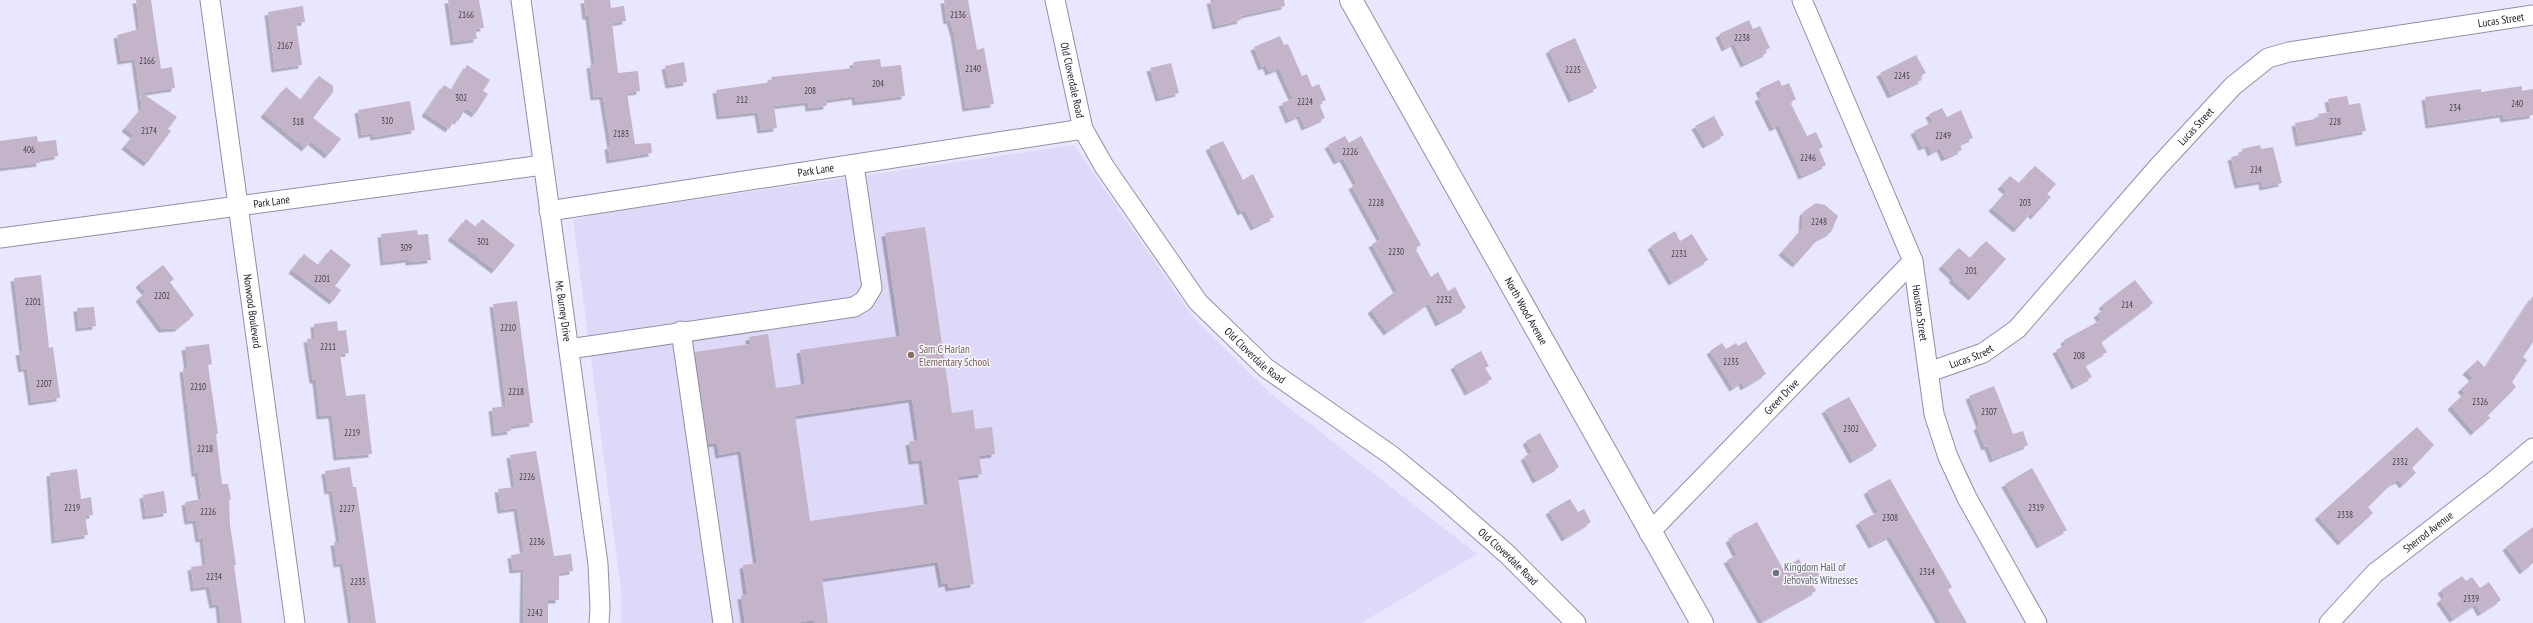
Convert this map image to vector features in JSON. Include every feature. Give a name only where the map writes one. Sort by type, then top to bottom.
[{"type":"main road","name":"North Wood Avenue","points":[[1350,0],[1649,533],[1702,623]]},
{"type":"street","name":"Norwood Boulevard","points":[[210,0],[295,623]]},
{"type":"street","name":"Mc Burney Drive","points":[[521,0],[598,564],[600,608],[599,623]]},
{"type":"street","name":"Old Cloverdale Road","points":[[1054,0],[1083,129],[1104,166],[1198,302],[1266,368],[1391,456],[1442,497],[1507,554],[1576,623]]},
{"type":"street","name":"Houston Street","points":[[1802,0],[1913,261],[1934,414],[1948,458],[1968,498],[2037,623]]},
{"type":"street","name":"Lucas Street","points":[[1929,372],[1983,353],[2017,329],[2158,167],[2233,86],[2268,58],[2289,52],[2533,15]]},
{"type":"street","name":"Park Lane","points":[[549,211],[1083,129]]},
{"type":"street","name":"Park Lane","points":[[0,238],[543,165]]},
{"type":"street","points":[[569,349],[681,331],[854,307],[864,301],[872,288],[854,165]]},
{"type":"street","name":"Green Drive","points":[[1649,533],[1913,261]]},
{"type":"street","points":[[681,331],[723,623]]},
{"type":"street","name":"Sherrod Avenue","points":[[2329,623],[2375,573],[2496,480],[2533,448]]},
{"type":"shaded area","name":"Sam C Harlan Elementary School","points":[[1074,145],[1194,318],[1269,392],[1477,554],[1361,623],[621,623],[621,590],[573,220],[597,214]]},
{"type":"building","points":[[136,0],[151,0],[161,69],[172,67],[175,88],[142,93],[177,117],[168,129],[171,131],[147,163],[125,146],[134,135],[125,128],[142,108],[135,59],[121,61],[117,35],[140,29]]},
{"type":"building","points":[[448,0],[479,0],[484,28],[475,29],[477,39],[454,42]]},
{"type":"building","points":[[584,0],[610,0],[611,8],[624,6],[626,21],[612,23],[618,73],[638,71],[640,91],[627,93],[635,144],[651,143],[652,153],[610,160],[608,146],[611,146],[603,96],[594,97],[590,65],[595,64],[589,16],[586,16]]},
{"type":"building","points":[[944,0],[968,0],[977,50],[984,48],[994,104],[966,108],[954,33],[950,20],[947,21]]},
{"type":"building","points":[[1210,0],[1284,0],[1285,6],[1240,16],[1241,20],[1216,26]]},
{"type":"building","points":[[303,6],[305,22],[296,23],[302,65],[275,69],[268,12]]},
{"type":"building","points":[[1749,20],[1753,29],[1760,26],[1770,48],[1765,50],[1767,53],[1744,64],[1734,43],[1725,48],[1719,34]]},
{"type":"building","points":[[1280,36],[1284,45],[1288,44],[1302,76],[1307,74],[1312,87],[1319,84],[1326,100],[1319,103],[1325,118],[1305,127],[1300,115],[1289,120],[1282,103],[1293,99],[1279,68],[1269,72],[1266,65],[1262,67],[1254,47]]},
{"type":"building","points":[[1575,38],[1597,88],[1572,99],[1549,50]]},
{"type":"building","points":[[1916,55],[1926,73],[1920,76],[1922,80],[1891,95],[1880,73]]},
{"type":"building","points":[[880,59],[881,67],[901,65],[905,96],[856,102],[855,96],[826,100],[827,106],[809,108],[808,102],[774,106],[777,128],[761,130],[758,112],[720,116],[716,90],[772,82],[771,77],[854,68],[853,62]]},
{"type":"building","points":[[684,62],[687,82],[669,85],[665,66]]},
{"type":"building","points":[[1171,63],[1179,93],[1159,98],[1150,68]]},
{"type":"building","points":[[467,65],[490,80],[483,91],[488,94],[475,114],[466,108],[458,121],[455,119],[449,129],[425,113],[444,85],[452,90]]},
{"type":"building","points":[[319,76],[333,86],[333,92],[313,118],[341,139],[328,155],[311,141],[305,148],[264,114],[286,87],[301,100]]},
{"type":"building","points":[[1779,80],[1782,86],[1789,83],[1796,99],[1790,102],[1807,136],[1816,132],[1823,147],[1819,149],[1826,165],[1802,176],[1779,125],[1773,128],[1758,98],[1762,96],[1759,89]]},
{"type":"building","points":[[2522,86],[2522,91],[2533,89],[2533,115],[2504,119],[2503,114],[2429,125],[2425,97],[2481,89],[2481,92]]},
{"type":"building","points":[[2347,96],[2349,105],[2360,103],[2366,131],[2299,143],[2295,123],[2319,118],[2318,114],[2331,112],[2328,99]]},
{"type":"building","points":[[410,101],[415,130],[374,137],[373,133],[362,135],[358,110]]},
{"type":"building","points":[[1942,108],[1947,117],[1961,110],[1973,138],[1960,144],[1962,150],[1945,158],[1940,148],[1931,153],[1928,145],[1922,147],[1914,131],[1933,122],[1929,114]]},
{"type":"building","points":[[1714,116],[1724,135],[1706,145],[1695,126]]},
{"type":"building","points":[[37,136],[38,142],[56,140],[58,156],[39,159],[40,163],[0,168],[0,141]]},
{"type":"building","points":[[1345,136],[1349,143],[1361,136],[1421,245],[1415,248],[1431,277],[1438,272],[1448,291],[1455,287],[1466,308],[1439,323],[1429,303],[1387,332],[1371,310],[1397,290],[1372,244],[1381,239],[1352,186],[1357,183],[1343,158],[1337,161],[1328,145]]},
{"type":"building","points":[[1223,141],[1243,180],[1253,174],[1274,217],[1254,227],[1245,210],[1241,212],[1209,147]]},
{"type":"building","points":[[2260,145],[2261,149],[2273,147],[2282,183],[2263,187],[2262,181],[2238,185],[2231,157],[2243,154],[2242,149]]},
{"type":"building","points":[[2035,166],[2056,184],[2047,194],[2051,197],[2034,216],[2031,213],[2017,229],[1992,208],[2007,191],[2001,186],[2010,176],[2019,183]]},
{"type":"building","points":[[1816,203],[1825,205],[1838,216],[1831,232],[1818,239],[1796,264],[1782,252],[1802,229],[1803,212]]},
{"type":"building","points":[[466,219],[476,227],[482,219],[515,245],[495,270],[451,237]]},
{"type":"building","points":[[925,227],[952,413],[973,410],[975,429],[992,427],[995,454],[979,456],[982,474],[958,477],[974,584],[949,588],[948,583],[942,584],[938,562],[822,579],[828,623],[813,623],[813,620],[795,623],[745,623],[741,596],[747,595],[743,565],[757,563],[741,451],[719,455],[717,443],[708,444],[695,352],[750,344],[749,337],[768,334],[776,388],[805,384],[800,350],[900,336],[885,233]],"holes":[[[912,399],[918,440],[909,442],[912,461],[922,460],[928,504],[810,521],[795,416]]]},
{"type":"building","points":[[417,230],[418,235],[428,234],[431,260],[409,262],[409,259],[384,262],[381,234]]},
{"type":"building","points":[[1675,231],[1680,241],[1692,234],[1708,260],[1672,282],[1651,246]]},
{"type":"building","points":[[1986,241],[2006,259],[1972,297],[1952,279],[1954,277],[1942,266],[1959,248],[1970,258]]},
{"type":"building","points":[[331,249],[351,265],[335,286],[341,290],[333,301],[292,270],[304,254],[318,265]]},
{"type":"building","points":[[163,265],[174,279],[170,282],[194,315],[178,328],[162,329],[139,298],[146,292],[139,284]]},
{"type":"building","points":[[41,275],[49,348],[53,347],[60,398],[32,402],[27,368],[22,369],[19,352],[23,351],[14,278]]},
{"type":"building","points":[[2135,280],[2153,303],[2101,342],[2107,352],[2085,365],[2092,377],[2075,386],[2056,350],[2066,345],[2064,340],[2101,320],[2097,314],[2105,309],[2102,305]]},
{"type":"building","points":[[2533,296],[2533,342],[2523,357],[2527,360],[2512,382],[2516,387],[2488,415],[2490,418],[2474,432],[2451,406],[2465,393],[2461,389],[2473,378],[2466,371],[2478,360],[2485,368]]},
{"type":"building","points":[[517,301],[533,423],[510,426],[511,431],[495,433],[492,408],[506,406],[493,304]]},
{"type":"building","points":[[94,307],[96,326],[79,328],[77,308]]},
{"type":"building","points":[[337,321],[338,331],[346,330],[349,353],[340,354],[346,396],[365,394],[372,454],[337,457],[332,415],[320,416],[316,380],[313,380],[307,339],[315,338],[314,324]]},
{"type":"building","points":[[1746,341],[1766,374],[1744,387],[1742,382],[1733,388],[1710,351],[1722,343],[1726,349],[1736,343],[1738,346]]},
{"type":"building","points":[[209,344],[212,364],[208,365],[218,434],[216,434],[222,484],[228,484],[231,499],[229,500],[230,525],[242,623],[221,623],[219,604],[213,605],[209,586],[194,588],[191,567],[206,565],[203,538],[199,539],[196,520],[188,521],[185,502],[202,499],[198,473],[195,473],[183,369],[188,368],[185,347]]},
{"type":"building","points":[[1481,351],[1489,366],[1485,368],[1492,379],[1468,392],[1454,366]]},
{"type":"building","points":[[1994,386],[2013,434],[2023,431],[2028,445],[1993,459],[1988,446],[1985,447],[1977,427],[1980,425],[1969,396]]},
{"type":"building","points":[[1849,397],[1877,446],[1853,460],[1825,410]]},
{"type":"building","points":[[2417,427],[2434,445],[2412,468],[2416,473],[2403,485],[2399,480],[2392,483],[2368,507],[2373,513],[2341,542],[2318,516]]},
{"type":"building","points":[[1540,433],[1559,467],[1536,480],[1524,457],[1532,452],[1526,441]]},
{"type":"building","points":[[536,451],[554,556],[571,554],[573,571],[559,573],[559,600],[548,600],[548,623],[523,623],[524,569],[513,570],[511,555],[524,553],[517,508],[501,510],[498,489],[515,487],[510,455]]},
{"type":"building","points":[[350,467],[353,487],[356,487],[376,623],[352,623],[343,563],[337,564],[334,542],[340,542],[332,490],[328,491],[325,471]]},
{"type":"building","points":[[2032,468],[2067,530],[2040,545],[2005,484]]},
{"type":"building","points":[[77,469],[81,499],[91,497],[93,515],[85,516],[88,535],[55,540],[50,473]]},
{"type":"building","points":[[1890,479],[1952,587],[1948,590],[1967,623],[1941,623],[1890,536],[1872,545],[1859,522],[1878,512],[1867,491]]},
{"type":"building","points":[[164,491],[167,513],[146,516],[143,495]]},
{"type":"building","points":[[1570,499],[1578,512],[1584,509],[1591,522],[1565,538],[1549,511]]},
{"type":"building","name":"Kingdom Hall of Jehovahs Witnesses","points":[[1757,522],[1783,569],[1799,559],[1804,569],[1813,564],[1820,576],[1811,582],[1816,591],[1762,621],[1727,560],[1737,555],[1729,539],[1733,537],[1732,535]]},
{"type":"building","points":[[2533,527],[2533,563],[2523,571],[2506,547]]},
{"type":"building","points":[[2462,576],[2466,581],[2472,577],[2480,588],[2489,582],[2501,600],[2481,613],[2476,604],[2453,619],[2440,600],[2445,596],[2441,590]]},
{"type":"place","name":"Sam C Harlan Elementary School","points":[[911,355]]},
{"type":"place","name":"Kingdom Hall of Jehovahs Witnesses","points":[[1776,573]]}]
